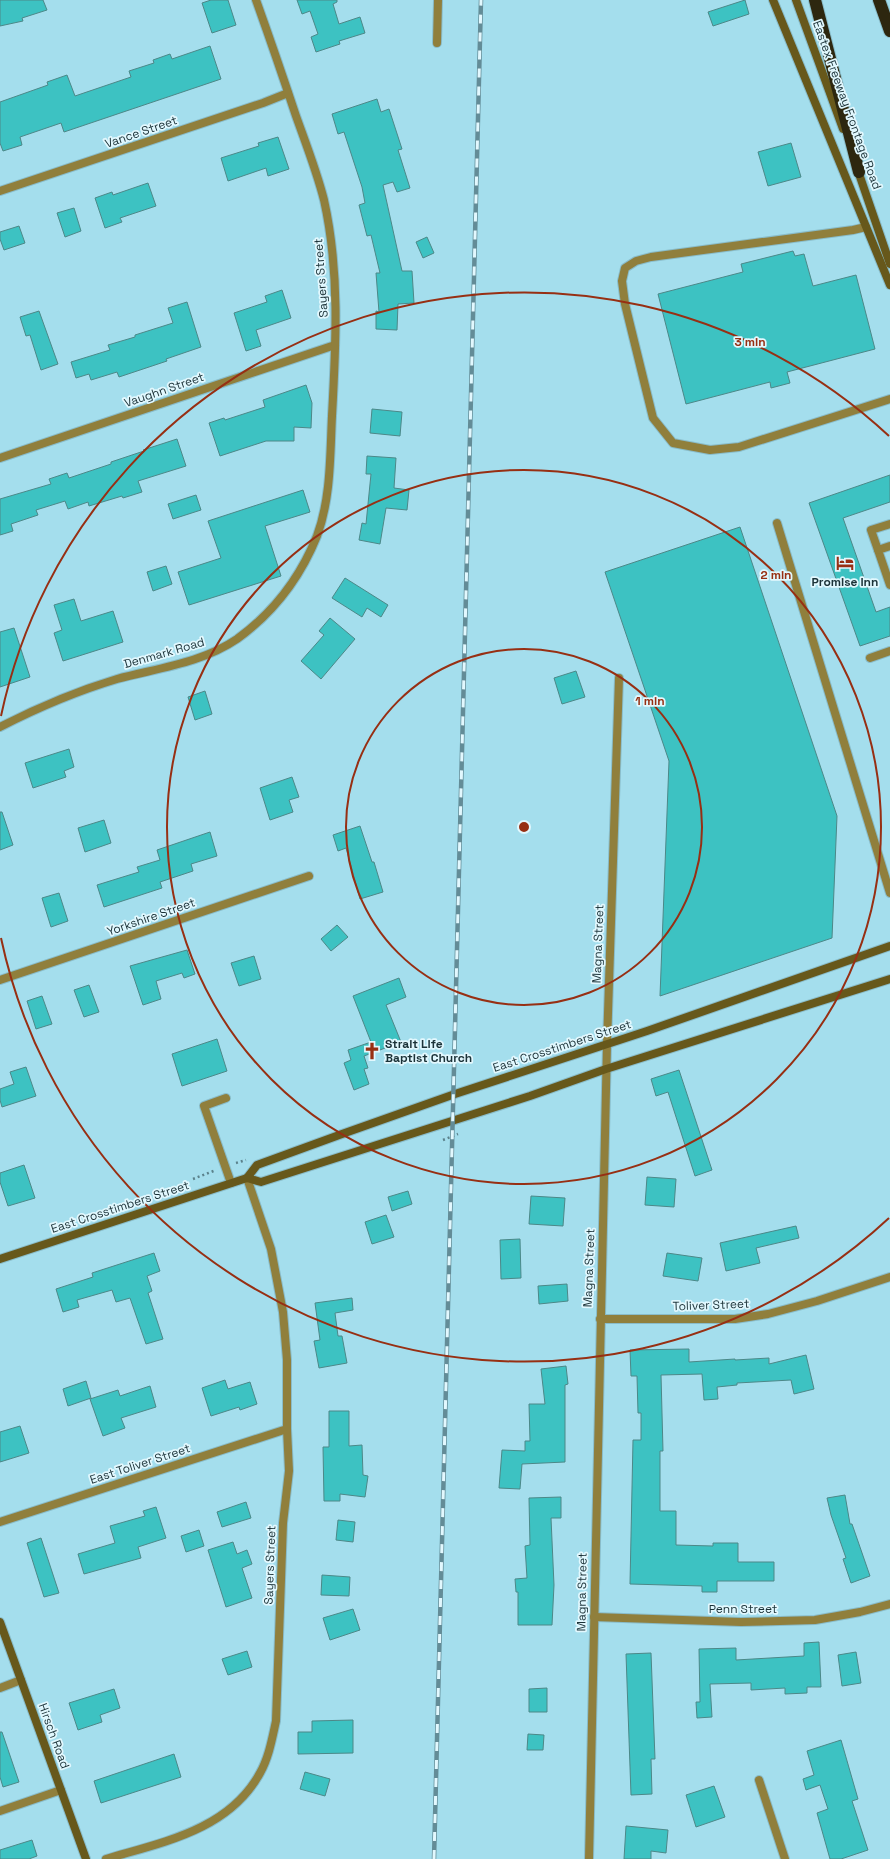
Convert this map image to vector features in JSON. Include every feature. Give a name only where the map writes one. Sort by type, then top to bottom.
[{"type":"highway","points":[[815,0],[859,172]]},
{"type":"highway","points":[[879,0],[890,31]]},
{"type":"main road","points":[[773,0],[890,285]]},
{"type":"main road","name":"Eastex Freeway Frontage Road","points":[[796,0],[859,172],[890,264]]},
{"type":"main road","name":"East Crosstimbers Street","points":[[247,1178],[256,1165],[440,1100],[890,946]]},
{"type":"main road","name":"East Crosstimbers Street","points":[[0,1259],[247,1178],[261,1182],[530,1096],[606,1069],[890,979]]},
{"type":"main road","name":"Hirsch Road","points":[[0,1622],[86,1859]]},
{"type":"street","name":"Sayers Street","points":[[256,0],[314,165],[324,198],[335,270],[336,345],[329,483],[318,534],[305,561]]},
{"type":"street","points":[[437,43],[438,0]]},
{"type":"street","name":"Vance Street","points":[[0,191],[263,103],[288,93]]},
{"type":"street","points":[[866,227],[651,257],[636,261],[625,268],[622,281],[625,304],[653,418],[673,443],[710,450],[739,447],[890,399]]},
{"type":"street","name":"Vaughn Street","points":[[0,458],[336,345]]},
{"type":"street","points":[[777,523],[890,893]]},
{"type":"street","points":[[890,524],[871,530],[890,585]]},
{"type":"street","points":[[878,550],[890,546]]},
{"type":"street","name":"Denmark Road","points":[[0,727],[25,714],[90,688],[193,660],[235,640],[256,625],[278,601],[294,581],[305,561]]},
{"type":"street","points":[[870,658],[890,651]]},
{"type":"street","name":"Magna Street","points":[[589,1859],[606,1069],[619,678]]},
{"type":"street","name":"Yorkshire Street","points":[[0,980],[309,876]]},
{"type":"street","points":[[226,1098],[204,1106],[231,1183]]},
{"type":"street","name":"Sayers Street","points":[[106,1859],[180,1837],[203,1827],[224,1813],[245,1794],[260,1773],[270,1750],[276,1720],[283,1524],[289,1471],[287,1429],[287,1360],[283,1312],[271,1249],[247,1178]]},
{"type":"street","name":"Toliver Street","points":[[600,1318],[735,1319],[768,1314],[890,1277]]},
{"type":"street","name":"East Toliver Street","points":[[0,1522],[287,1429]]},
{"type":"street","name":"Penn Street","points":[[594,1617],[742,1622],[815,1620],[860,1612],[890,1604]]},
{"type":"street","points":[[0,1688],[21,1680]]},
{"type":"street","points":[[759,1780],[785,1859]]},
{"type":"street","points":[[0,1811],[61,1790]]},
{"type":"path","points":[[443,1140],[458,1134]]},
{"type":"building","points":[[0,0],[43,0],[47,10],[22,18],[23,21],[0,26]]},
{"type":"building","points":[[211,0],[228,0],[236,25],[212,33],[202,3]]},
{"type":"building","points":[[297,0],[337,0],[337,2],[333,4],[339,24],[360,17],[365,33],[339,41],[340,44],[316,52],[311,37],[318,34],[310,11],[302,14]]},
{"type":"building","points":[[745,0],[749,14],[713,26],[708,12]]},
{"type":"building","points":[[210,46],[221,79],[64,132],[61,123],[20,137],[22,145],[3,151],[0,143],[0,102],[48,85],[47,82],[67,75],[75,96],[131,77],[129,71],[154,63],[153,60],[170,54],[172,59]]},
{"type":"building","points":[[377,99],[381,112],[389,109],[402,149],[398,150],[410,188],[397,192],[393,182],[383,185],[402,271],[412,271],[414,303],[398,304],[397,330],[376,329],[376,311],[379,312],[376,273],[380,273],[371,235],[367,236],[359,205],[365,203],[362,187],[344,132],[338,134],[332,114]]},
{"type":"building","points":[[278,137],[289,169],[268,176],[266,168],[228,181],[221,158],[259,146],[258,143]]},
{"type":"building","points":[[791,143],[801,177],[768,186],[758,152]]},
{"type":"building","points":[[148,183],[156,206],[120,218],[122,222],[105,228],[95,198],[112,192],[113,195]]},
{"type":"building","points":[[74,208],[81,231],[65,237],[57,213]]},
{"type":"building","points":[[19,226],[25,243],[4,250],[0,239],[0,232]]},
{"type":"building","points":[[427,237],[434,253],[423,258],[416,242]]},
{"type":"building","points":[[793,251],[795,256],[804,254],[813,286],[856,275],[875,349],[787,372],[790,383],[771,388],[770,382],[686,404],[658,294],[743,272],[741,264]]},
{"type":"building","points":[[282,290],[291,318],[256,330],[261,346],[246,351],[234,313],[267,302],[265,296]]},
{"type":"building","points":[[187,302],[201,347],[166,359],[167,361],[119,377],[117,372],[91,380],[89,374],[76,378],[71,362],[110,350],[108,345],[173,323],[168,308]]},
{"type":"building","points":[[39,311],[58,364],[41,370],[30,335],[26,336],[20,317]]},
{"type":"building","points":[[306,385],[312,403],[311,428],[294,427],[294,441],[266,441],[220,456],[209,423],[224,418],[225,420],[265,407],[263,400]]},
{"type":"building","points":[[372,409],[402,412],[400,436],[370,433]]},
{"type":"building","points":[[177,439],[186,466],[138,481],[142,492],[123,498],[122,496],[89,506],[88,502],[68,509],[65,501],[36,510],[38,515],[11,524],[13,531],[0,535],[0,499],[51,484],[49,479],[67,473],[69,478],[111,464],[111,462],[144,451],[143,450]]},
{"type":"building","points":[[367,456],[396,458],[394,488],[409,490],[407,510],[386,508],[380,544],[359,540],[362,523],[366,524],[371,474],[366,474]]},
{"type":"building","name":"Promise Inn","points":[[890,475],[890,502],[843,518],[876,612],[890,607],[890,636],[860,646],[809,503]]},
{"type":"building","points":[[303,490],[310,512],[265,526],[281,576],[189,605],[178,572],[221,558],[208,521]]},
{"type":"building","points":[[196,495],[201,510],[173,519],[168,504]]},
{"type":"building","points":[[740,527],[837,816],[832,938],[660,996],[669,761],[605,572]]},
{"type":"building","points":[[166,566],[172,584],[153,591],[147,572]]},
{"type":"building","points":[[345,578],[388,605],[381,617],[367,608],[362,617],[332,598]]},
{"type":"building","points":[[74,599],[81,621],[113,611],[123,642],[63,661],[54,633],[62,630],[54,605]]},
{"type":"building","points":[[330,618],[355,639],[321,679],[301,661],[324,635],[319,631]]},
{"type":"building","points":[[14,628],[30,677],[0,687],[0,632]]},
{"type":"building","points":[[576,671],[585,697],[562,704],[554,678]]},
{"type":"building","points":[[205,691],[212,714],[195,720],[188,697]]},
{"type":"building","points":[[69,749],[74,767],[64,771],[66,777],[33,788],[25,763]]},
{"type":"building","points":[[292,777],[299,797],[289,800],[293,812],[270,820],[260,788]]},
{"type":"building","points":[[0,812],[2,812],[13,845],[0,850]]},
{"type":"building","points":[[104,820],[111,843],[85,852],[78,828]]},
{"type":"building","points":[[360,826],[372,862],[374,862],[383,892],[360,899],[346,848],[338,851],[333,835]]},
{"type":"building","points":[[210,832],[217,856],[191,864],[193,871],[160,882],[162,888],[104,907],[97,885],[139,872],[137,867],[160,860],[157,850]]},
{"type":"building","points":[[59,893],[68,921],[51,927],[42,898]]},
{"type":"building","points":[[337,925],[348,937],[331,951],[321,939]]},
{"type":"building","points":[[187,950],[195,974],[184,978],[182,973],[156,981],[161,999],[143,1005],[130,966]]},
{"type":"building","points":[[254,956],[261,979],[239,986],[231,963]]},
{"type":"building","points":[[399,978],[406,997],[386,1005],[401,1042],[364,1056],[368,1068],[364,1069],[369,1084],[354,1090],[344,1063],[351,1060],[348,1050],[371,1042],[353,996]]},
{"type":"building","points":[[89,985],[99,1012],[84,1017],[74,990]]},
{"type":"building","points":[[42,996],[52,1024],[36,1029],[27,1001]]},
{"type":"building","points":[[217,1039],[227,1071],[182,1086],[172,1054]]},
{"type":"building","points":[[26,1067],[36,1096],[2,1107],[0,1100],[0,1089],[14,1084],[10,1072]]},
{"type":"building","points":[[679,1070],[712,1170],[695,1176],[668,1092],[656,1096],[651,1079]]},
{"type":"building","points":[[24,1165],[35,1198],[8,1206],[0,1182],[0,1173]]},
{"type":"building","points":[[647,1177],[676,1179],[674,1207],[645,1205]]},
{"type":"building","points":[[408,1191],[412,1204],[392,1211],[388,1197]]},
{"type":"building","points":[[531,1196],[565,1198],[563,1226],[529,1224]]},
{"type":"building","points":[[386,1215],[394,1237],[372,1244],[365,1222]]},
{"type":"building","points":[[796,1226],[799,1238],[756,1248],[760,1263],[726,1271],[720,1243]]},
{"type":"building","points":[[520,1239],[521,1278],[501,1279],[500,1240]]},
{"type":"building","points":[[154,1253],[160,1271],[147,1276],[152,1291],[148,1293],[163,1339],[146,1344],[130,1298],[116,1302],[112,1290],[77,1300],[79,1307],[63,1312],[56,1289],[93,1277],[92,1273]]},
{"type":"building","points":[[667,1253],[702,1258],[698,1281],[663,1276]]},
{"type":"building","points":[[567,1284],[568,1301],[539,1304],[538,1286]]},
{"type":"building","points":[[352,1298],[353,1310],[335,1313],[338,1336],[342,1336],[347,1363],[319,1368],[314,1341],[320,1340],[315,1303]]},
{"type":"building","points":[[689,1349],[689,1362],[769,1358],[769,1364],[806,1355],[814,1389],[794,1394],[791,1380],[737,1383],[737,1385],[717,1387],[718,1399],[704,1400],[702,1374],[661,1375],[663,1451],[660,1451],[660,1511],[676,1511],[676,1545],[713,1546],[713,1543],[738,1543],[738,1562],[774,1562],[774,1581],[717,1581],[717,1592],[702,1592],[702,1586],[630,1584],[633,1440],[641,1440],[641,1413],[638,1413],[637,1376],[631,1376],[630,1350]]},
{"type":"building","points":[[566,1366],[568,1384],[565,1385],[565,1462],[522,1464],[520,1489],[499,1488],[502,1450],[525,1451],[525,1441],[530,1441],[529,1404],[545,1404],[541,1369]]},
{"type":"building","points":[[225,1380],[228,1389],[250,1382],[257,1404],[240,1410],[239,1407],[211,1416],[202,1388]]},
{"type":"building","points":[[86,1381],[91,1398],[68,1406],[63,1389]]},
{"type":"building","points":[[150,1386],[156,1407],[121,1418],[125,1428],[103,1436],[90,1399],[118,1390],[120,1396]]},
{"type":"building","points":[[329,1411],[349,1411],[349,1446],[362,1445],[363,1475],[368,1476],[365,1497],[340,1494],[340,1501],[324,1501],[323,1447],[329,1447]]},
{"type":"building","points":[[20,1426],[29,1453],[0,1462],[0,1432]]},
{"type":"building","points":[[845,1495],[850,1524],[852,1524],[870,1576],[851,1583],[843,1559],[846,1558],[831,1515],[827,1498]]},
{"type":"building","points":[[561,1497],[561,1518],[551,1518],[554,1585],[552,1625],[518,1625],[518,1592],[516,1592],[515,1579],[527,1578],[525,1546],[530,1545],[529,1498]]},
{"type":"building","points":[[246,1502],[251,1518],[222,1527],[217,1512]]},
{"type":"building","points":[[156,1507],[166,1538],[138,1547],[141,1558],[84,1574],[78,1554],[115,1543],[110,1526],[145,1516],[143,1511]]},
{"type":"building","points":[[338,1520],[355,1522],[353,1542],[336,1540]]},
{"type":"building","points":[[199,1530],[204,1546],[186,1552],[181,1536]]},
{"type":"building","points":[[41,1538],[59,1593],[44,1597],[27,1543]]},
{"type":"building","points":[[233,1542],[237,1554],[247,1550],[252,1564],[242,1568],[252,1598],[226,1607],[208,1550]]},
{"type":"building","points":[[322,1575],[350,1577],[349,1596],[321,1595]]},
{"type":"building","points":[[353,1609],[360,1630],[330,1640],[323,1618]]},
{"type":"building","points":[[819,1642],[821,1687],[807,1687],[807,1693],[785,1694],[785,1688],[751,1690],[751,1683],[710,1684],[712,1717],[697,1718],[696,1702],[700,1702],[699,1649],[736,1648],[736,1660],[804,1656],[804,1643]]},
{"type":"building","points":[[247,1651],[252,1667],[228,1675],[222,1659]]},
{"type":"building","points":[[856,1652],[861,1683],[842,1686],[838,1655]]},
{"type":"building","points":[[651,1653],[655,1759],[651,1759],[652,1794],[631,1795],[626,1654]]},
{"type":"building","points":[[547,1688],[547,1712],[529,1712],[529,1689]]},
{"type":"building","points":[[114,1689],[120,1708],[100,1715],[102,1722],[78,1730],[69,1703]]},
{"type":"building","points":[[353,1720],[353,1753],[298,1754],[298,1732],[312,1732],[312,1721]]},
{"type":"building","points":[[0,1732],[2,1732],[19,1782],[3,1787],[0,1777]]},
{"type":"building","points":[[528,1734],[544,1735],[543,1750],[527,1750]]},
{"type":"building","points":[[841,1740],[858,1799],[852,1801],[868,1850],[841,1859],[830,1859],[817,1813],[828,1809],[820,1785],[806,1790],[803,1779],[814,1775],[807,1751]]},
{"type":"building","points":[[174,1754],[181,1777],[101,1803],[94,1781]]},
{"type":"building","points":[[305,1772],[330,1779],[325,1796],[300,1789]]},
{"type":"building","points":[[714,1786],[725,1817],[696,1827],[686,1795]]},
{"type":"building","points":[[626,1826],[668,1830],[666,1853],[651,1851],[651,1859],[624,1859]]},
{"type":"building","points":[[32,1840],[37,1856],[29,1859],[0,1859],[0,1850]]},
{"type":"railway","points":[[434,1859],[481,0]]},
{"type":"place","name":"Promise Inn","points":[[845,563]]},
{"type":"place","name":"Strait Life Baptist Church","points":[[372,1051]]}]
